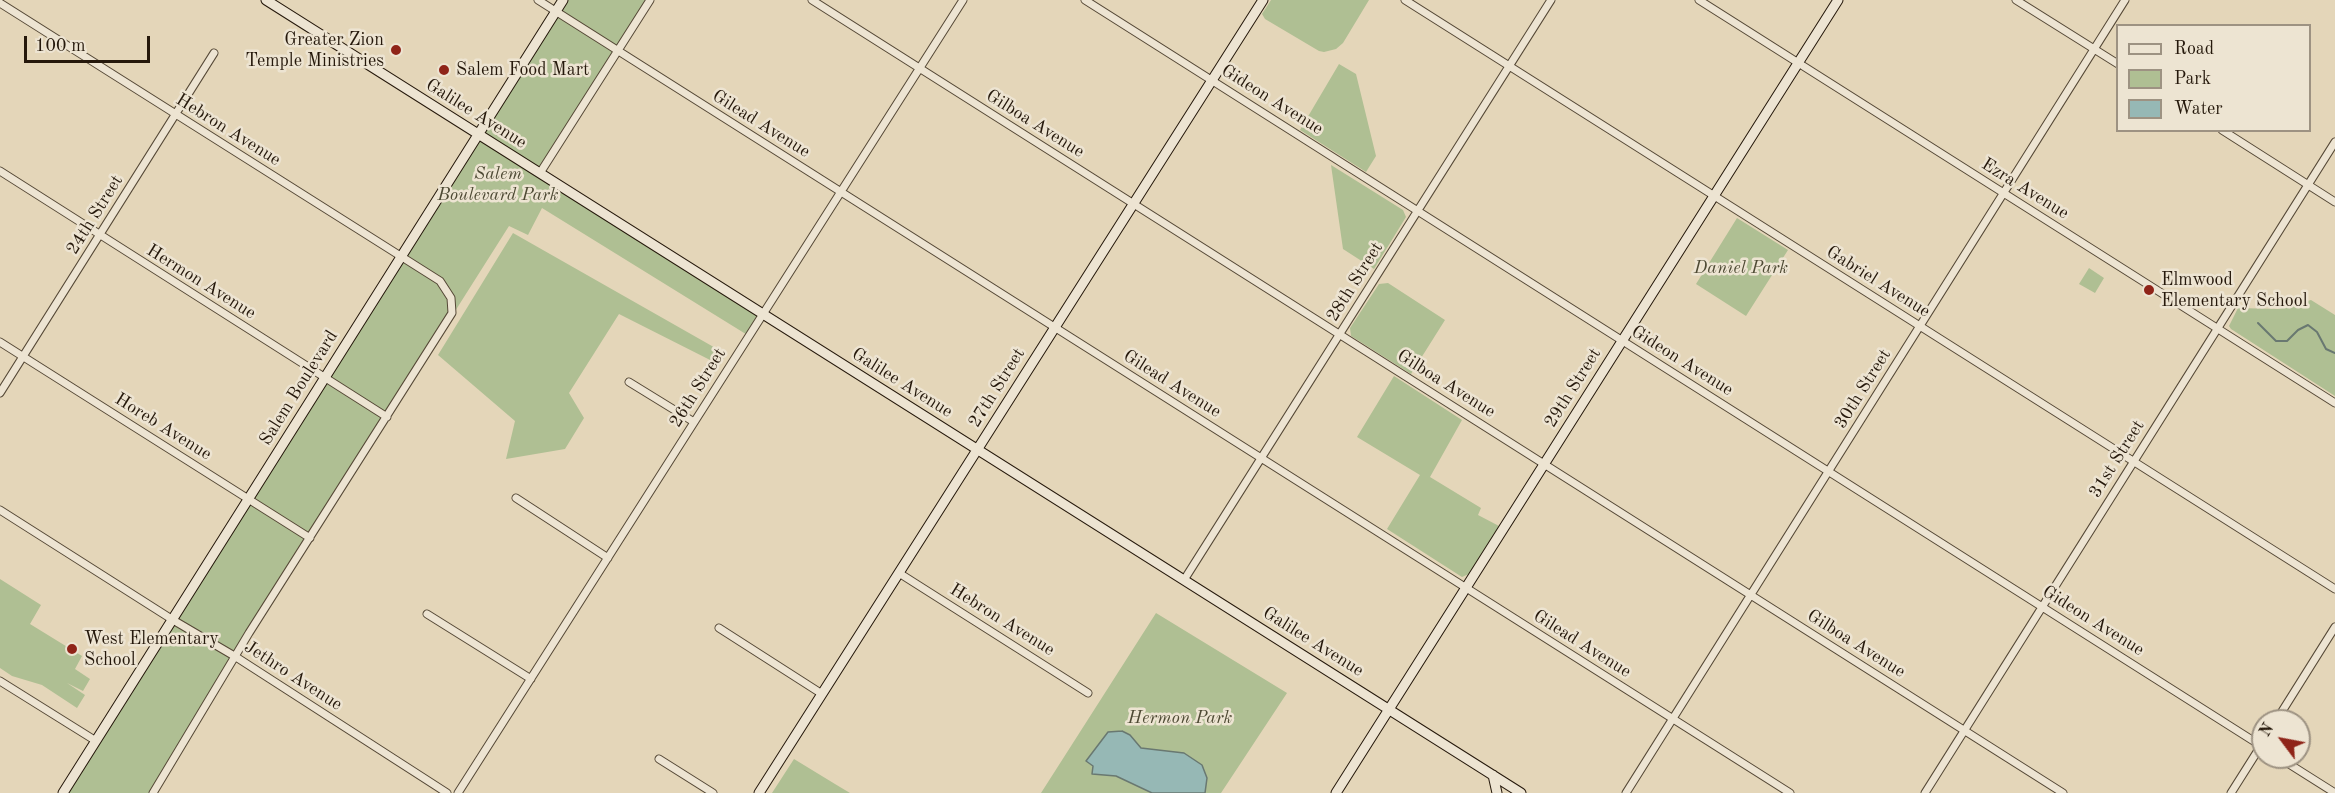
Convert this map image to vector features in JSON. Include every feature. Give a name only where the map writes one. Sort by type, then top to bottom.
[{"type":"street","name":"Galilee Avenue","points":[[266,0],[1521,793]]},
{"type":"street","name":"Gilead Avenue","points":[[538,0],[1790,793]]},
{"type":"street","name":"Salem Boulevard","points":[[63,793],[563,0]]},
{"type":"street","points":[[540,173],[650,0]]},
{"type":"street","name":"Gilboa Avenue","points":[[812,0],[2063,793]]},
{"type":"street","name":"26th Street","points":[[458,793],[963,0]]},
{"type":"street","name":"Gideon Avenue","points":[[1085,0],[2251,738]]},
{"type":"street","name":"27th Street","points":[[759,793],[1263,0]]},
{"type":"street","name":"Gabriel Avenue","points":[[1405,0],[2335,589]]},
{"type":"street","name":"28th Street","points":[[1184,580],[1551,0]]},
{"type":"street","name":"Ezra Avenue","points":[[1699,0],[2335,403]]},
{"type":"street","name":"29th Street","points":[[1336,793],[1838,0]]},
{"type":"street","points":[[2016,0],[2116,63]]},
{"type":"street","name":"30th Street","points":[[1626,793],[2125,0]]},
{"type":"street","name":"Hebron Avenue","points":[[0,3],[440,281],[451,298],[452,313],[387,417]]},
{"type":"street","name":"24th Street","points":[[0,393],[214,53]]},
{"type":"street","points":[[2225,132],[2335,202]]},
{"type":"street","name":"31st Street","points":[[1925,793],[2335,142]]},
{"type":"street","name":"Hermon Avenue","points":[[0,171],[387,417]]},
{"type":"street","name":"Horeb Avenue","points":[[0,342],[310,538]]},
{"type":"street","points":[[629,382],[694,422]]},
{"type":"street","points":[[153,793],[387,417]]},
{"type":"street","points":[[516,498],[608,558]]},
{"type":"street","name":"Jethro Avenue","points":[[0,510],[173,620],[236,657],[447,793]]},
{"type":"street","name":"Hebron Avenue","points":[[899,573],[1088,693]]},
{"type":"street","points":[[428,614],[531,679]]},
{"type":"street","points":[[2284,709],[2335,627]]},
{"type":"street","points":[[719,628],[822,694]]},
{"type":"street","points":[[0,681],[96,741]]},
{"type":"street","points":[[658,759],[713,793]]},
{"type":"street","points":[[2231,793],[2251,762]]},
{"type":"street","points":[[2297,769],[2335,793]]},
{"type":"street","points":[[1493,775],[1497,793]]},
{"type":"green space","name":"Salem Boulevard Park","points":[[563,0],[650,0],[540,173],[763,314],[749,336],[542,208],[528,235],[509,226],[236,657],[153,793],[64,793]]},
{"type":"green space","points":[[1271,0],[1369,0],[1343,43],[1336,49],[1324,52],[1265,19],[1262,14]]},
{"type":"green space","points":[[1339,64],[1356,74],[1376,156],[1366,172],[1300,130]]},
{"type":"green space","points":[[1331,165],[1403,210],[1406,217],[1374,269],[1343,249]]},
{"type":"green space","name":"Daniel Park","points":[[1737,218],[1788,250],[1746,316],[1696,284]]},
{"type":"green space","points":[[513,233],[726,354],[720,365],[619,314],[569,393],[584,418],[565,449],[506,459],[515,421],[438,355]]},
{"type":"green space","points":[[2089,268],[2104,278],[2095,293],[2079,284]]},
{"type":"green space","points":[[1388,283],[1445,320],[1411,374],[1351,336],[1350,328],[1379,284]]},
{"type":"green space","points":[[2311,300],[2335,315],[2335,396],[2229,326],[2238,308],[2278,309]]},
{"type":"green space","points":[[1394,376],[1462,420],[1430,477],[1481,508],[1478,515],[1499,526],[1469,574],[1462,577],[1387,529],[1420,475],[1357,437]]},
{"type":"green space","points":[[0,579],[41,605],[30,624],[82,656],[75,669],[90,679],[83,691],[67,683],[85,695],[77,708],[42,685],[12,676],[0,668]]},
{"type":"green space","name":"Hermon Park","points":[[1156,613],[1287,693],[1221,793],[1041,793]]},
{"type":"green space","points":[[794,759],[835,784],[850,793],[772,793]]},
{"type":"water","points":[[1122,731],[1130,735],[1141,748],[1184,753],[1202,765],[1207,778],[1205,793],[1152,793],[1116,776],[1092,774],[1093,766],[1086,761],[1108,732]]},
{"type":"waterway","points":[[2258,323],[2276,341],[2287,341],[2298,330],[2308,325],[2317,332],[2326,349],[2335,353]]},
{"type":"place","name":"Greater Zion Temple Ministries","points":[[396,50]]},
{"type":"place","name":"Salem Food Mart","points":[[444,70]]},
{"type":"place","name":"Elmwood Elementary School","points":[[2149,290]]},
{"type":"place","name":"West Elementary School","points":[[72,649]]}]
